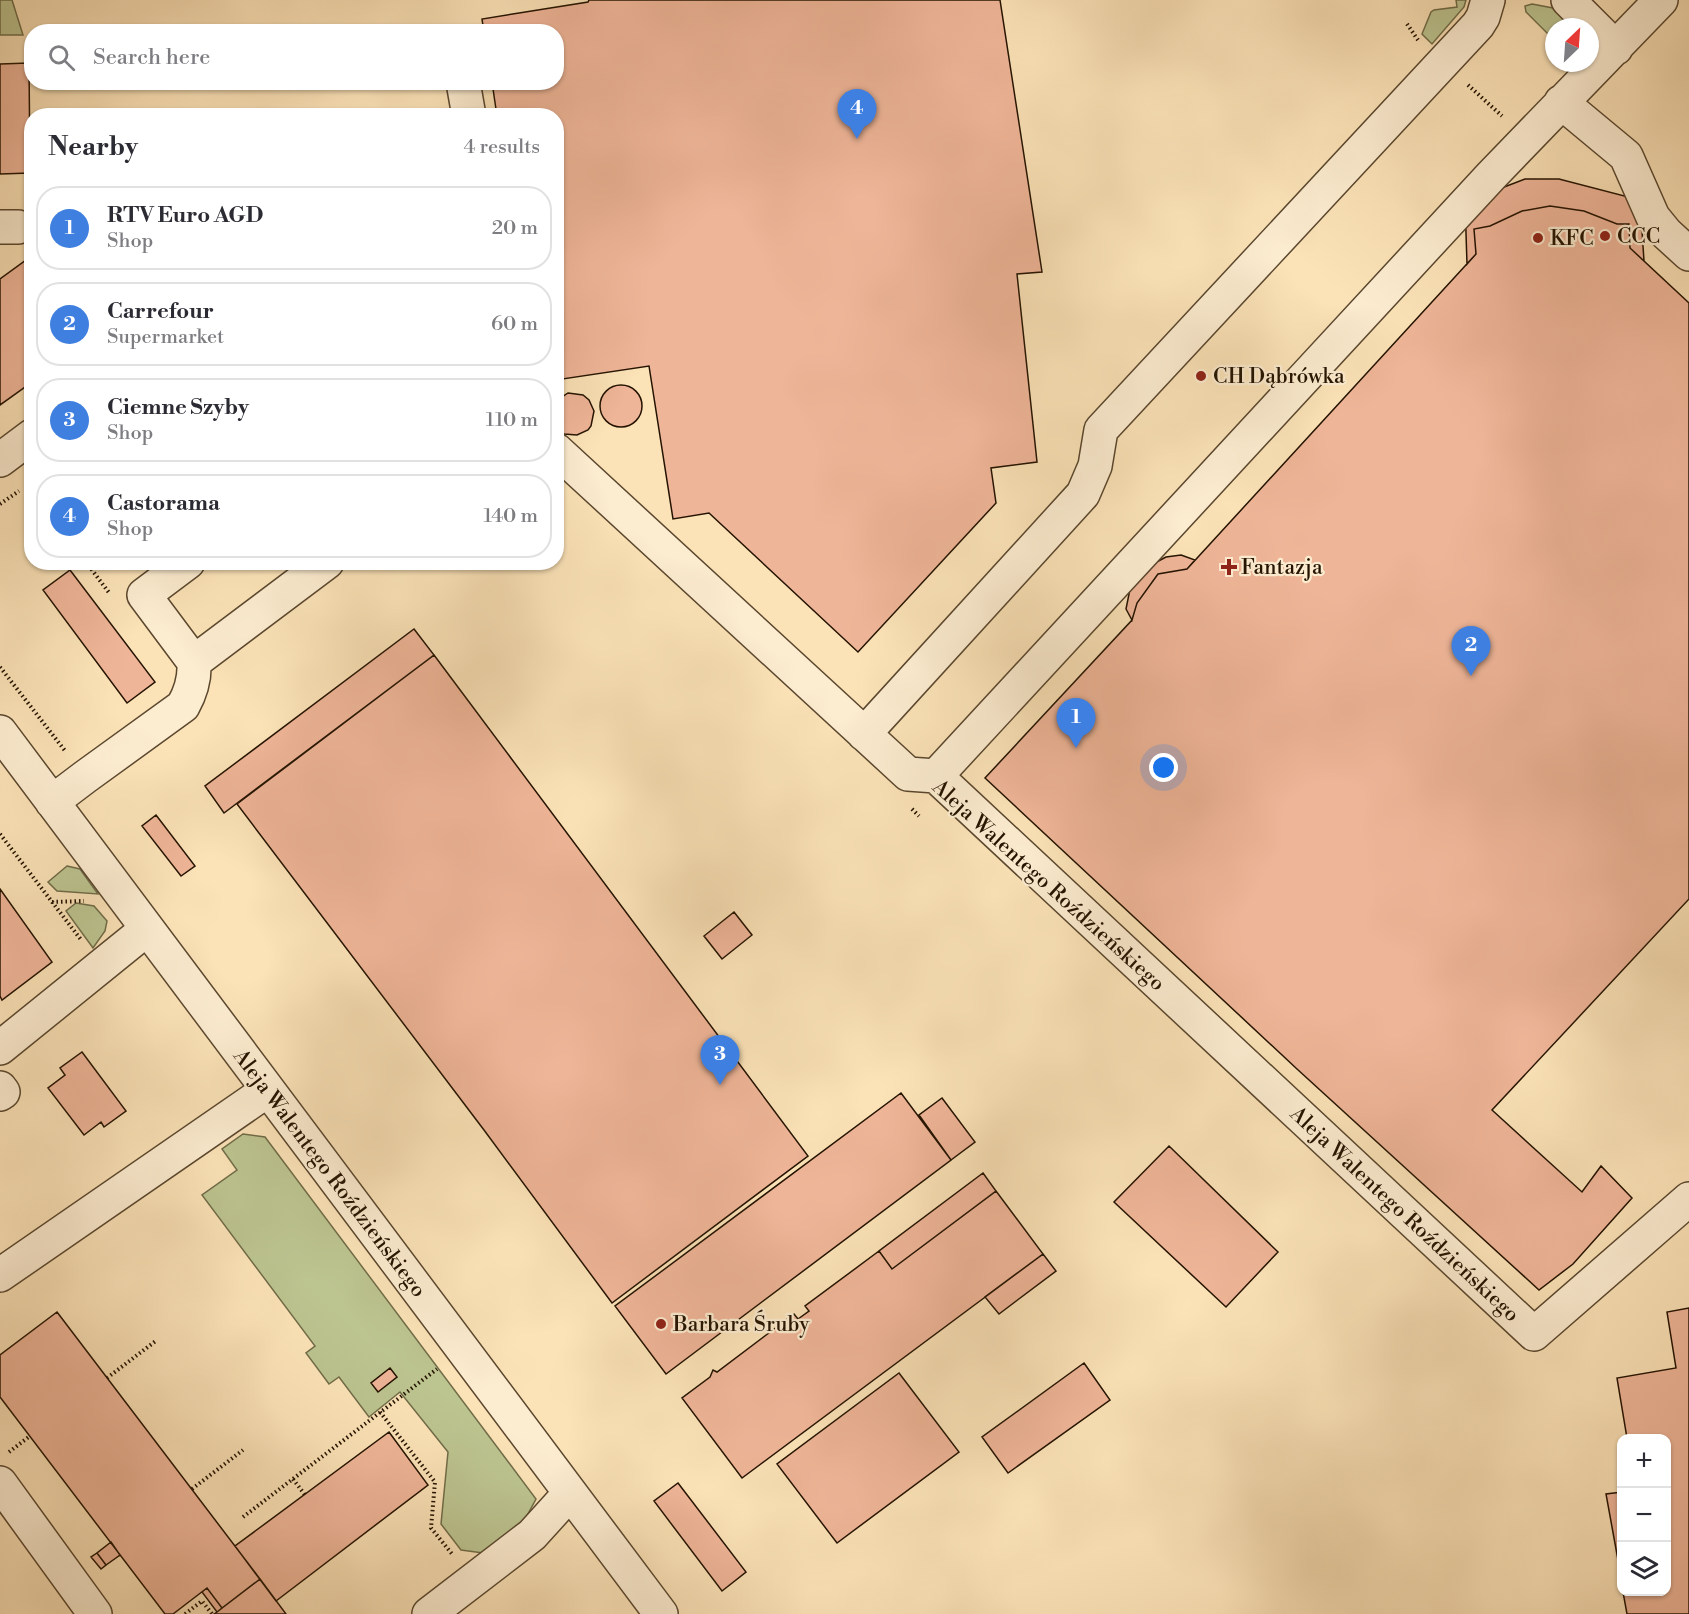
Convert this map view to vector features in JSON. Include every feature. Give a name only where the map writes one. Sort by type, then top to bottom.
[{"type":"street","points":[[864,734],[1083,494],[1095,466],[1101,430],[1478,25],[1488,0]]},
{"type":"street","points":[[1568,0],[1616,48]]},
{"type":"street","points":[[936,776],[1527,139],[1661,0]]},
{"type":"street","points":[[465,90],[468,108]]},
{"type":"street","points":[[1562,102],[1626,156],[1653,217],[1666,233],[1689,254]]},
{"type":"street","points":[[0,460],[24,442]]},
{"type":"street","name":"Aleja Walentego Roździeńskiego","points":[[564,457],[908,774],[936,776],[1534,1334],[1689,1199]]},
{"type":"street","points":[[52,802],[183,706],[190,693],[195,670],[194,662],[144,595],[177,570]]},
{"type":"street","points":[[194,662],[316,570]]},
{"type":"street","name":"Aleja Walentego Roździeńskiego","points":[[0,732],[661,1614]]},
{"type":"street","points":[[0,1048],[147,929]]},
{"type":"street","points":[[0,1088],[3,1092],[0,1094]]},
{"type":"street","points":[[0,1275],[268,1090]]},
{"type":"street","points":[[0,1483],[95,1614]]},
{"type":"street","points":[[429,1614],[532,1535],[570,1493]]},
{"type":"path","points":[[1407,24],[1416,39],[1527,139]]},
{"type":"path","points":[[0,504],[24,487]]},
{"type":"path","points":[[0,667],[85,777]]},
{"type":"path","points":[[0,834],[102,966]]},
{"type":"path","points":[[107,1378],[157,1340]]},
{"type":"path","points":[[243,1517],[442,1365]]},
{"type":"path","points":[[380,1413],[435,1482],[431,1528],[472,1580]]},
{"type":"path","points":[[16,1447],[30,1436]]},
{"type":"path","points":[[192,1489],[243,1450]]},
{"type":"path","points":[[293,1479],[305,1495]]},
{"type":"path","points":[[184,1614],[202,1601],[212,1614]]},
{"type":"green space","points":[[0,0],[12,0],[23,35],[0,35]]},
{"type":"green space","points":[[1456,0],[1466,0],[1464,7],[1432,44],[1422,34],[1431,12],[1457,7]]},
{"type":"green space","points":[[1532,4],[1553,8],[1564,18],[1545,18],[1545,31],[1526,12],[1525,6]]},
{"type":"green space","points":[[67,866],[80,869],[98,894],[57,891],[48,882]]},
{"type":"green space","points":[[76,903],[94,906],[107,921],[105,931],[93,948],[66,911]]},
{"type":"green space","points":[[243,1134],[265,1137],[536,1499],[523,1523],[483,1553],[461,1550],[441,1524],[448,1452],[400,1392],[369,1417],[339,1377],[329,1384],[306,1353],[315,1346],[202,1195],[237,1170],[222,1149]]},
{"type":"building","points":[[589,0],[1000,0],[1042,272],[1017,274],[1037,462],[991,468],[996,503],[858,652],[709,513],[673,519],[649,366],[564,379],[564,108],[496,108],[493,90],[564,90],[564,24],[483,24],[482,19]]},
{"type":"building","points":[[24,63],[24,90],[29,90],[29,108],[24,108],[24,173],[0,174],[0,64]]},
{"type":"building","points":[[1525,179],[1559,179],[1640,200],[1644,261],[1630,248],[1629,224],[1617,224],[1584,211],[1550,206],[1522,211],[1490,226],[1474,229],[1476,254],[1467,264],[1465,202]]},
{"type":"building","points":[[1550,206],[1584,211],[1617,224],[1629,224],[1630,248],[1689,303],[1689,899],[1492,1110],[1582,1192],[1601,1166],[1632,1198],[1573,1264],[1539,1290],[1297,1069],[985,778],[1132,620],[1137,603],[1158,574],[1187,569],[1476,254],[1474,229],[1490,226],[1522,211]]},
{"type":"building","points":[[24,261],[24,388],[0,405],[0,279]]},
{"type":"building","points":[[621,385],[629,386],[636,391],[641,398],[641,414],[636,421],[629,426],[621,427],[613,426],[606,421],[601,414],[600,406],[601,398],[606,391],[613,386]]},
{"type":"building","points":[[568,393],[583,395],[589,400],[594,411],[588,430],[577,435],[564,434],[564,396]]},
{"type":"building","points":[[1181,555],[1195,560],[1187,569],[1158,574],[1137,603],[1132,620],[1126,609],[1130,589],[1149,566],[1166,557]]},
{"type":"building","points":[[70,570],[155,682],[127,703],[43,590]]},
{"type":"building","points":[[414,629],[434,655],[224,813],[205,786]]},
{"type":"building","points":[[434,655],[808,1156],[612,1303],[237,804]]},
{"type":"building","points":[[156,815],[195,866],[181,876],[142,826]]},
{"type":"building","points":[[0,889],[52,962],[2,1000],[0,996]]},
{"type":"building","points":[[734,912],[752,935],[722,959],[704,936]]},
{"type":"building","points":[[82,1052],[126,1111],[104,1127],[101,1122],[84,1135],[48,1088],[65,1075],[60,1068]]},
{"type":"building","points":[[901,1093],[951,1160],[666,1374],[615,1306]]},
{"type":"building","points":[[942,1098],[975,1142],[951,1160],[919,1115]]},
{"type":"building","points":[[1169,1146],[1278,1252],[1226,1307],[1114,1202]]},
{"type":"building","points":[[983,1173],[996,1191],[892,1269],[879,1251]]},
{"type":"building","points":[[996,1191],[1043,1254],[742,1478],[682,1398],[710,1377],[713,1370],[717,1372],[794,1314],[798,1319],[809,1311],[805,1306],[879,1251],[892,1269]]},
{"type":"building","points":[[1043,1254],[1056,1271],[999,1314],[985,1297]]},
{"type":"building","points":[[1689,1308],[1689,1614],[1627,1614],[1624,1596],[1671,1596],[1671,1434],[1626,1434],[1617,1378],[1676,1368],[1667,1312]]},
{"type":"building","points":[[57,1312],[260,1579],[222,1608],[207,1588],[173,1614],[165,1614],[0,1397],[0,1355]]},
{"type":"building","points":[[1084,1363],[1110,1400],[1008,1473],[982,1437]]},
{"type":"building","points":[[390,1368],[397,1377],[378,1392],[371,1383]]},
{"type":"building","points":[[899,1373],[959,1452],[837,1543],[777,1464]]},
{"type":"building","points":[[389,1432],[428,1485],[276,1601],[235,1546]]},
{"type":"building","points":[[678,1483],[746,1572],[722,1591],[654,1501]]},
{"type":"building","points":[[1617,1493],[1617,1554],[1606,1494]]},
{"type":"building","points":[[111,1542],[120,1555],[106,1565],[97,1553]]},
{"type":"building","points":[[97,1553],[106,1565],[101,1569],[91,1557]]},
{"type":"building","points":[[260,1579],[286,1614],[214,1614],[217,1612]]},
{"type":"building","points":[[207,1588],[222,1608],[217,1612],[202,1592]]},
{"type":"place","name":"Castorama","points":[[857,139]]},
{"type":"place","name":"CCC","points":[[1605,236]]},
{"type":"place","name":"KFC","points":[[1538,238]]},
{"type":"place","name":"CH Dąbrówka","points":[[1201,376]]},
{"type":"place","name":"Fantazja","points":[[1229,567]]},
{"type":"place","name":"Carrefour","points":[[1471,676]]},
{"type":"place","name":"RTV Euro AGD","points":[[1076,748]]},
{"type":"place","name":"Ciemne Szyby","points":[[720,1085]]},
{"type":"place","name":"Barbara Śruby","points":[[661,1324]]}]
